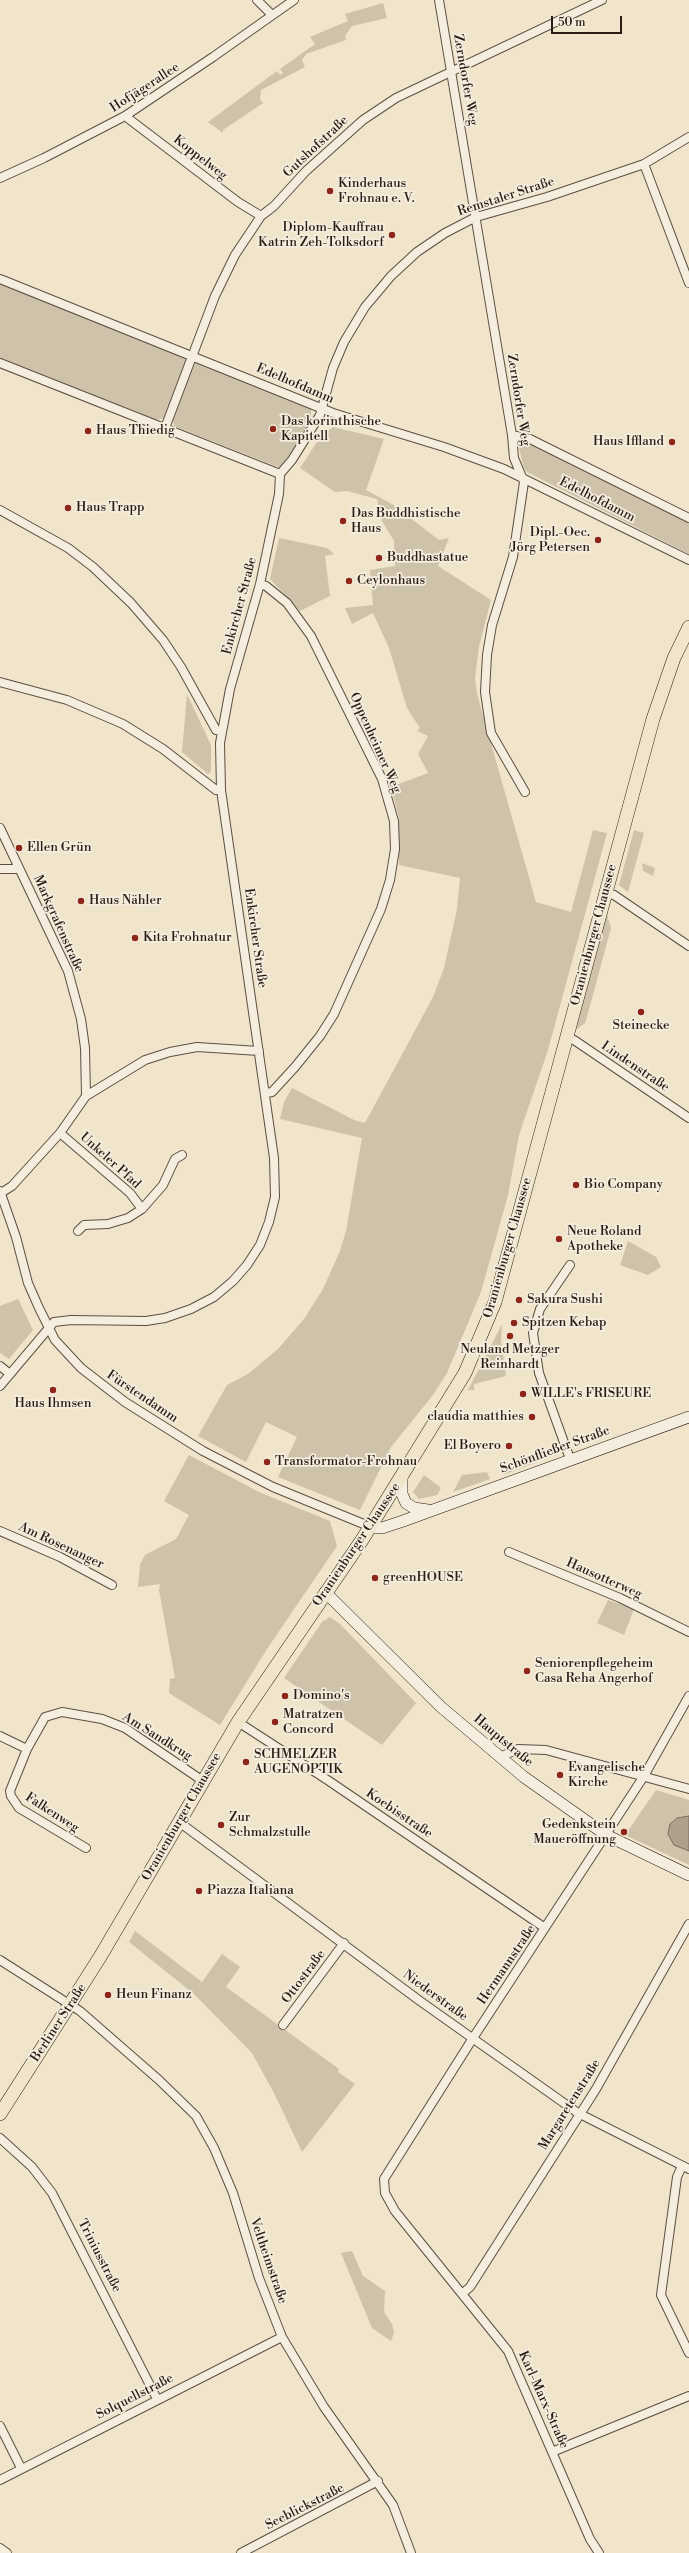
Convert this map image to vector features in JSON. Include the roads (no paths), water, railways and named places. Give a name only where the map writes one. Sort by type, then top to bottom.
[{"type":"main road","name":"Oranienburger Chaussee","points":[[116,1931],[238,1722],[402,1478],[465,1373],[495,1302],[656,708],[674,658],[689,627]]},
{"type":"main road","name":"Berliner Straße","points":[[0,2114],[116,1931]]},
{"type":"street","points":[[257,0],[272,15]]},
{"type":"street","name":"Hofjägerallee","points":[[0,178],[44,158],[125,116],[294,0]]},
{"type":"street","name":"Zerndorfer Weg","points":[[439,0],[512,435],[514,458],[523,477],[524,488],[517,535],[492,625],[487,655],[485,692],[491,733],[525,792]]},
{"type":"street","name":"Gutshofstraße","points":[[165,428],[225,275],[246,237],[261,216],[274,206],[317,160],[372,113],[396,98],[602,0]]},
{"type":"street","name":"Koppelweg","points":[[125,116],[238,202],[261,216]]},
{"type":"street","name":"Remstaler Straße","points":[[322,408],[337,358],[369,301],[417,252],[445,232],[476,217],[644,164],[689,137]]},
{"type":"street","points":[[644,164],[689,283]]},
{"type":"street","name":"Edelhofdamm","points":[[0,278],[349,419],[454,450],[523,477],[689,560]]},
{"type":"street","points":[[0,363],[280,474],[300,447],[322,408]]},
{"type":"street","name":"Edelhofdamm","points":[[512,435],[530,439],[689,518]]},
{"type":"street","name":"Enkircher Straße","points":[[49,1328],[59,1321],[135,1321],[165,1318],[191,1310],[214,1297],[234,1281],[260,1245],[269,1222],[275,1197],[276,1176],[266,1094],[221,790],[222,731],[230,689],[260,584],[279,494],[280,474]]},
{"type":"street","points":[[0,510],[68,548],[93,567],[131,603],[159,635],[181,667],[216,730],[222,731]]},
{"type":"street","name":"Oppenheimer Weg","points":[[260,584],[266,586],[287,603],[311,636],[382,779],[394,821],[395,849],[390,880],[381,909],[334,1014],[320,1036],[295,1067],[272,1092],[266,1094]]},
{"type":"street","points":[[0,682],[67,700],[123,724],[163,749],[216,790],[221,790]]},
{"type":"street","name":"Markgrafenstraße","points":[[0,828],[52,934],[75,996],[85,1048],[86,1096]]},
{"type":"street","points":[[0,869],[19,869]]},
{"type":"street","points":[[606,892],[614,895],[689,946]]},
{"type":"street","name":"Lindenstraße","points":[[566,1037],[574,1040],[689,1118]]},
{"type":"street","points":[[0,1192],[12,1186],[60,1133],[86,1096],[145,1060],[170,1052],[197,1047],[259,1051]]},
{"type":"street","name":"Unkeler Pfad","points":[[60,1133],[130,1193],[142,1209]]},
{"type":"street","name":"Unkeler Pfad","points":[[78,1231],[84,1225],[108,1224],[128,1218],[142,1209],[163,1185],[175,1160],[182,1156]]},
{"type":"street","name":"Fürstendamm","points":[[0,1192],[28,1283],[55,1340],[81,1368],[125,1402],[170,1431],[274,1487],[370,1527]]},
{"type":"street","points":[[570,1265],[540,1308],[533,1333],[539,1373],[570,1459]]},
{"type":"street","points":[[0,1386],[49,1328]]},
{"type":"street","points":[[0,1366],[10,1374]]},
{"type":"street","name":"Schönfließer Straße","points":[[370,1527],[382,1528],[689,1417]]},
{"type":"street","points":[[402,1478],[402,1494],[406,1503],[414,1508],[430,1510]]},
{"type":"street","name":"Am Rosenanger","points":[[0,1531],[60,1557],[112,1585]]},
{"type":"street","name":"Hausotterweg","points":[[508,1552],[620,1598],[689,1632]]},
{"type":"street","name":"Hauptstraße","points":[[325,1592],[335,1599],[432,1698],[536,1786],[606,1835],[689,1875]]},
{"type":"street","name":"Hermannstraße","points":[[386,2193],[384,2179],[389,2169],[644,1776],[689,1696]]},
{"type":"street","name":"Am Sandkrug","points":[[27,1749],[45,1717],[62,1712],[102,1719],[125,1728],[203,1781]]},
{"type":"street","name":"Koebisstraße","points":[[238,1722],[329,1781],[546,1928]]},
{"type":"street","points":[[0,1736],[27,1749]]},
{"type":"street","name":"Falkenweg","points":[[27,1749],[10,1791],[13,1802],[86,1848]]},
{"type":"street","points":[[500,1757],[518,1749],[546,1750],[689,1789]]},
{"type":"street","name":"Niederstraße","points":[[179,1822],[578,2114],[686,2168]]},
{"type":"street","name":"Margaretenstraße","points":[[462,2293],[470,2287],[578,2114],[596,2089],[689,1924]]},
{"type":"street","name":"Ottostraße","points":[[283,2025],[344,1943]]},
{"type":"street","name":"Veltheimstraße","points":[[0,1960],[70,2005],[159,2080],[196,2116],[214,2148],[233,2193],[259,2278],[282,2337],[324,2407],[378,2481],[393,2505],[411,2553]]},
{"type":"street","name":"Triniusstraße","points":[[0,2138],[32,2167],[52,2192],[157,2399]]},
{"type":"street","points":[[686,2168],[677,2177],[661,2295],[689,2353]]},
{"type":"street","name":"Karl-Marx-Straße","points":[[386,2193],[395,2211],[508,2351],[590,2539],[598,2553]]},
{"type":"street","name":"Solquellstraße","points":[[0,2480],[157,2399],[282,2337]]},
{"type":"street","points":[[552,2452],[689,2396]]},
{"type":"street","points":[[0,2426],[21,2468]]},
{"type":"street","name":"Seeblickstraße","points":[[241,2553],[378,2481]]},
{"type":"street","points":[[0,2548],[7,2553]]},
{"type":"place","name":"Kinderhaus Frohnau e. V.","points":[[330,191]]},
{"type":"place","name":"Diplom-Kauffrau Katrin Zeh-Tolksdorf","points":[[392,235]]},
{"type":"place","name":"Das korinthische Kapitell","points":[[273,429]]},
{"type":"place","name":"Haus Thiedig","points":[[88,431]]},
{"type":"place","name":"Haus Iffland","points":[[672,442]]},
{"type":"place","name":"Haus Trapp","points":[[68,508]]},
{"type":"place","name":"Das Buddhistische Haus","points":[[343,521]]},
{"type":"place","name":"Dipl.-Oec. Jörg Petersen","points":[[598,540]]},
{"type":"place","name":"Buddhastatue","points":[[379,558]]},
{"type":"place","name":"Ceylonhaus","points":[[349,581]]},
{"type":"place","name":"Ellen Grün","points":[[19,848]]},
{"type":"place","name":"Haus Nähler","points":[[81,901]]},
{"type":"place","name":"Kita Frohnatur","points":[[135,938]]},
{"type":"place","name":"Steinecke","points":[[641,1012]]},
{"type":"place","name":"Bio Company","points":[[576,1185]]},
{"type":"place","name":"Neue Roland Apotheke","points":[[559,1239]]},
{"type":"place","name":"Sakura Sushi","points":[[519,1300]]},
{"type":"place","name":"Spitzen Kebap","points":[[514,1323]]},
{"type":"place","name":"Neuland Metzger Reinhardt","points":[[510,1336]]},
{"type":"place","name":"Haus Ihmsen","points":[[53,1390]]},
{"type":"place","name":"WILLE's FRISEURE","points":[[523,1394]]},
{"type":"place","name":"claudia matthies","points":[[532,1417]]},
{"type":"place","name":"El Boyero","points":[[509,1446]]},
{"type":"place","name":"Transformator-Frohnau","points":[[267,1462]]},
{"type":"place","name":"greenHOUSE","points":[[375,1578]]},
{"type":"place","name":"Seniorenpflegeheim Casa Reha Angerhof","points":[[527,1671]]},
{"type":"place","name":"Domino's","points":[[285,1696]]},
{"type":"place","name":"Matratzen Concord","points":[[275,1722]]},
{"type":"place","name":"SCHMELZER AUGENOPTIK","points":[[246,1762]]},
{"type":"place","name":"Evangelische Kirche","points":[[560,1775]]},
{"type":"place","name":"Zur Schmalzstulle","points":[[221,1825]]},
{"type":"place","name":"Gedenkstein Maueröffnung","points":[[624,1832]]},
{"type":"place","name":"Piazza Italiana","points":[[199,1891]]},
{"type":"place","name":"Heun Finanz","points":[[108,1995]]}]
